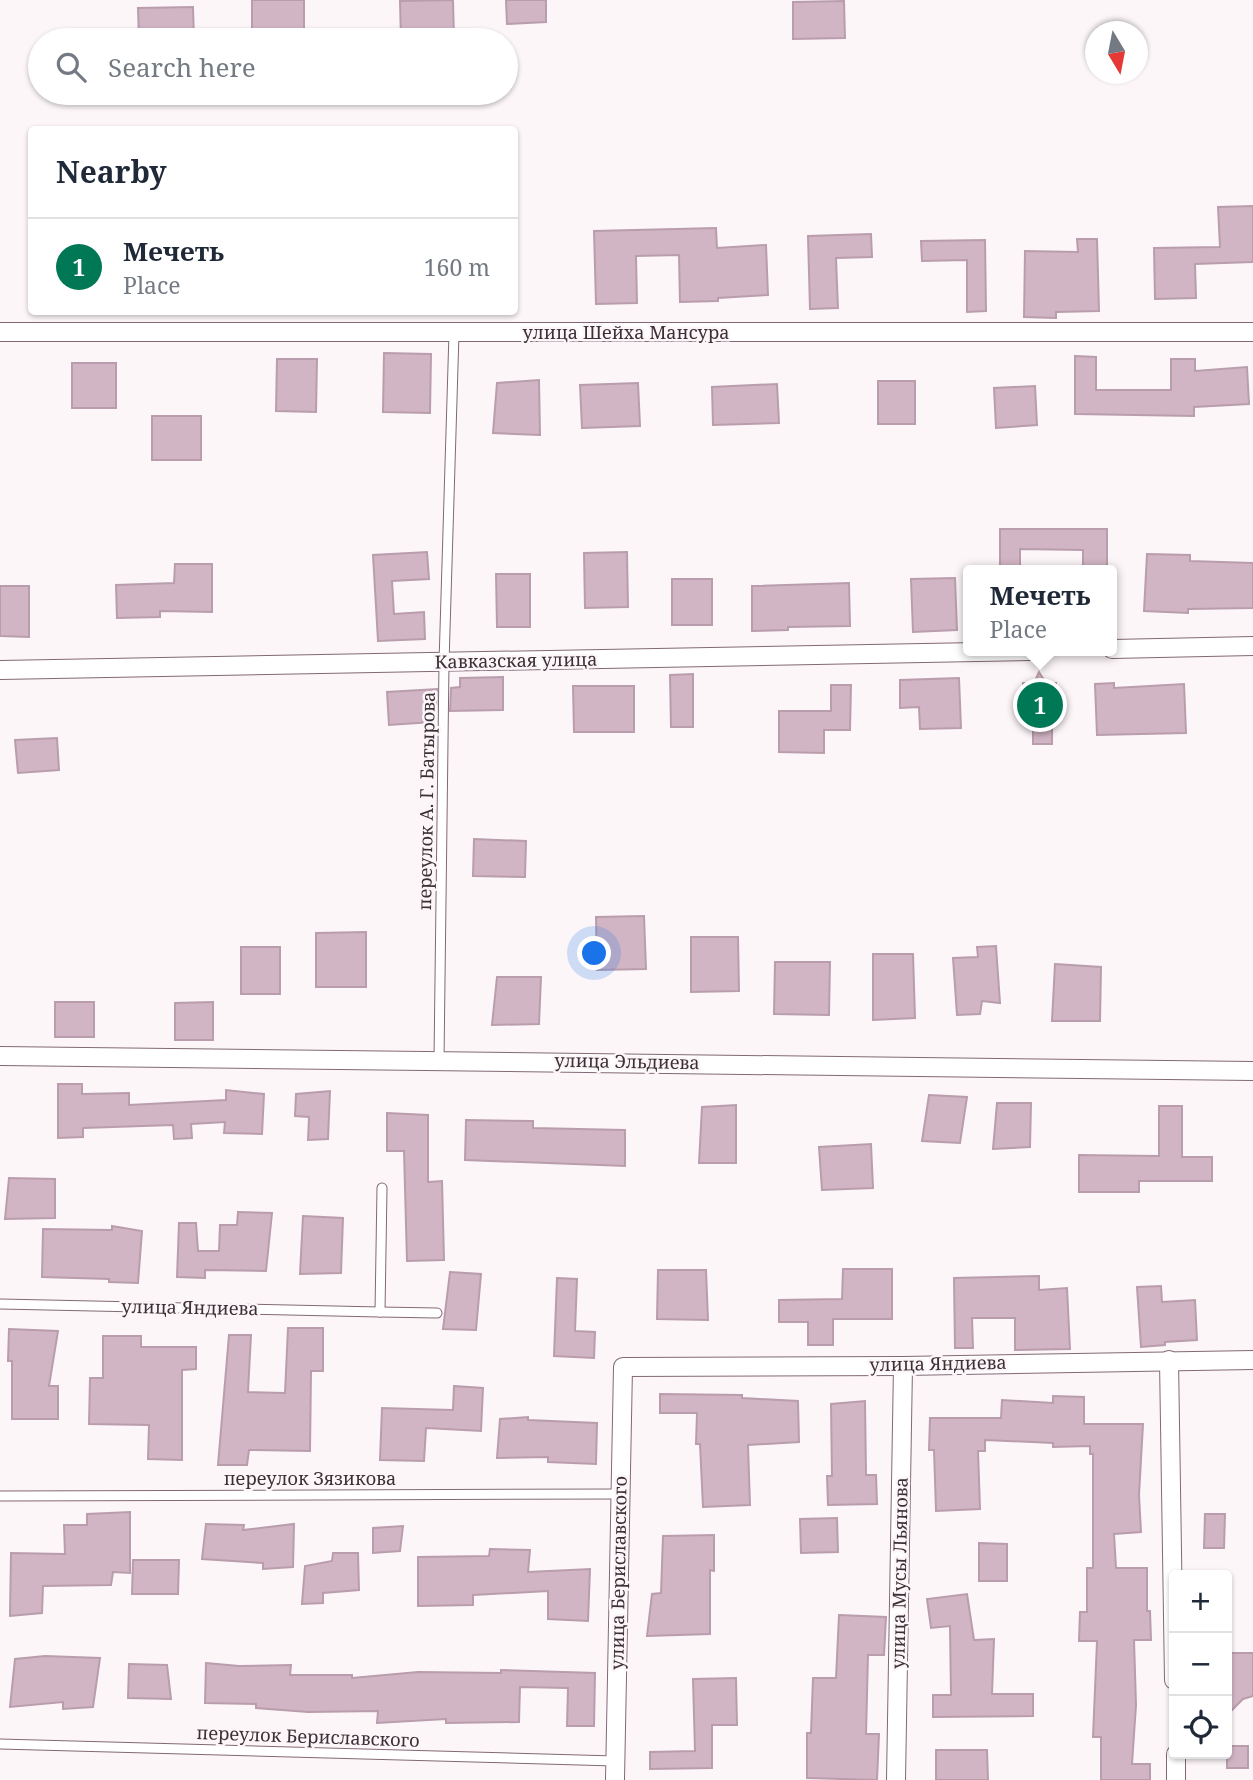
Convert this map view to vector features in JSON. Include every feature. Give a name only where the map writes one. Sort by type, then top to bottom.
[{"type":"street","name":"улица Шейха Мансура","points":[[0,332],[1253,332]]},
{"type":"street","points":[[1117,649],[1253,646]]},
{"type":"street","name":"Кавказская улица","points":[[0,670],[963,652]]},
{"type":"street","name":"улица Эльдиева","points":[[0,1056],[1253,1070]]},
{"type":"street","points":[[1169,1360],[1173,1633]]},
{"type":"street","name":"улица Яндиева","points":[[622,1367],[903,1366],[1253,1360]]},
{"type":"street","name":"улица Мусы Льянова","points":[[897,1780],[903,1366]]},
{"type":"street","name":"улица Бериславского","points":[[615,1780],[622,1367]]},
{"type":"street","points":[[1175,1759],[1176,1780]]},
{"type":"lane","name":"переулок А. Г. Батырова","points":[[439,1060],[444,663],[454,333]]},
{"type":"lane","points":[[380,1312],[382,1188]]},
{"type":"lane","name":"улица Яндиева","points":[[0,1304],[437,1313]]},
{"type":"lane","name":"переулок Зязикова","points":[[0,1496],[620,1494]]},
{"type":"lane","name":"переулок Бериславского","points":[[0,1744],[615,1761]]},
{"type":"building","points":[[252,0],[304,0],[304,28],[252,28]]},
{"type":"building","points":[[453,0],[454,28],[401,28],[400,1]]},
{"type":"building","points":[[506,0],[546,0],[546,22],[507,24]]},
{"type":"building","points":[[844,1],[845,38],[793,39],[793,2]]},
{"type":"building","points":[[193,7],[194,28],[139,28],[138,8]]},
{"type":"building","points":[[1253,206],[1253,262],[1195,264],[1196,298],[1155,299],[1154,248],[1220,247],[1218,207]]},
{"type":"building","points":[[716,228],[717,248],[766,245],[768,295],[680,302],[679,255],[636,256],[637,303],[596,304],[594,231]]},
{"type":"building","points":[[871,234],[872,257],[836,258],[838,308],[810,309],[808,236]]},
{"type":"building","points":[[1077,239],[1097,239],[1099,311],[1056,312],[1056,318],[1024,317],[1025,251],[1078,252]]},
{"type":"building","points":[[985,240],[986,311],[967,312],[967,260],[922,261],[921,241]]},
{"type":"building","points":[[384,353],[431,354],[430,413],[383,412]]},
{"type":"building","points":[[1075,356],[1096,357],[1096,390],[1171,390],[1171,359],[1195,359],[1195,371],[1247,367],[1249,404],[1194,407],[1194,416],[1075,414]]},
{"type":"building","points":[[277,359],[317,359],[316,412],[276,411]]},
{"type":"building","points":[[72,363],[116,363],[116,408],[72,408]]},
{"type":"building","points":[[539,380],[540,435],[493,433],[497,383]]},
{"type":"building","points":[[878,381],[915,381],[915,424],[878,424]]},
{"type":"building","points":[[638,383],[640,426],[582,428],[580,385]]},
{"type":"building","points":[[777,384],[779,423],[713,425],[712,387]]},
{"type":"building","points":[[1035,386],[1037,425],[996,428],[994,388]]},
{"type":"building","points":[[152,416],[201,416],[201,460],[152,460]]},
{"type":"building","points":[[1000,529],[1107,529],[1107,565],[1083,565],[1083,550],[1020,549],[1020,565],[1000,565]]},
{"type":"building","points":[[427,552],[429,579],[392,581],[394,614],[424,612],[425,639],[378,641],[373,555]]},
{"type":"building","points":[[627,552],[628,607],[585,608],[584,553]]},
{"type":"building","points":[[1147,554],[1190,555],[1190,561],[1253,563],[1253,608],[1188,609],[1188,613],[1144,611]]},
{"type":"building","points":[[175,564],[212,564],[212,612],[160,611],[160,617],[117,618],[116,585],[174,583]]},
{"type":"building","points":[[496,574],[530,574],[530,627],[497,627]]},
{"type":"building","points":[[955,578],[957,630],[913,632],[911,579]]},
{"type":"building","points":[[672,579],[712,579],[712,625],[672,625]]},
{"type":"building","points":[[849,583],[850,626],[788,627],[788,630],[752,631],[752,586]]},
{"type":"building","points":[[0,586],[29,586],[29,637],[0,636]]},
{"type":"building","points":[[1039,672],[1046,683],[1056,683],[1057,723],[1052,723],[1052,744],[1033,744],[1033,724],[1024,724],[1023,683],[1034,683]]},
{"type":"building","points":[[693,674],[693,727],[671,727],[670,675]]},
{"type":"building","points":[[503,677],[503,710],[450,711],[451,688],[460,687],[460,678]]},
{"type":"building","points":[[959,678],[961,728],[920,729],[919,707],[900,708],[900,680]]},
{"type":"building","points":[[1114,683],[1114,688],[1184,684],[1186,733],[1097,735],[1095,684]]},
{"type":"building","points":[[831,685],[851,685],[850,730],[824,730],[824,753],[779,752],[779,711],[831,711]]},
{"type":"building","points":[[573,686],[634,686],[634,732],[574,732]]},
{"type":"building","points":[[437,689],[436,711],[431,711],[432,722],[389,725],[387,692]]},
{"type":"building","points":[[57,738],[59,770],[18,773],[15,740]]},
{"type":"building","points":[[474,839],[526,841],[525,877],[473,876]]},
{"type":"building","points":[[644,916],[646,969],[597,970],[596,917]]},
{"type":"building","points":[[366,932],[366,987],[316,987],[316,933]]},
{"type":"building","points":[[691,937],[738,937],[739,991],[691,992]]},
{"type":"building","points":[[996,946],[1000,1003],[982,1001],[980,1014],[957,1015],[953,958],[978,957],[977,947]]},
{"type":"building","points":[[241,947],[280,947],[280,994],[241,994]]},
{"type":"building","points":[[873,954],[913,954],[915,1018],[873,1020]]},
{"type":"building","points":[[775,962],[830,962],[829,1015],[774,1014]]},
{"type":"building","points":[[1055,964],[1101,967],[1100,1021],[1052,1021]]},
{"type":"building","points":[[497,977],[541,977],[539,1024],[492,1025]]},
{"type":"building","points":[[55,1002],[94,1002],[94,1037],[55,1037]]},
{"type":"building","points":[[213,1002],[213,1040],[175,1040],[175,1003]]},
{"type":"building","points":[[58,1084],[82,1084],[82,1094],[129,1093],[129,1105],[226,1100],[226,1090],[264,1094],[262,1134],[224,1133],[225,1122],[191,1124],[192,1138],[174,1139],[173,1125],[83,1128],[83,1137],[58,1138]]},
{"type":"building","points":[[330,1091],[328,1139],[308,1140],[309,1117],[295,1116],[296,1094]]},
{"type":"building","points":[[929,1095],[967,1097],[960,1143],[922,1141]]},
{"type":"building","points":[[997,1103],[1031,1103],[1030,1147],[993,1149]]},
{"type":"building","points":[[736,1105],[736,1163],[699,1163],[702,1107]]},
{"type":"building","points":[[1159,1106],[1182,1106],[1182,1157],[1212,1157],[1212,1181],[1139,1181],[1139,1192],[1079,1192],[1079,1155],[1159,1156]]},
{"type":"building","points":[[387,1113],[428,1115],[428,1182],[442,1181],[444,1260],[407,1261],[404,1151],[387,1151]]},
{"type":"building","points":[[466,1120],[533,1121],[533,1128],[625,1130],[625,1166],[465,1160]]},
{"type":"building","points":[[871,1144],[873,1188],[822,1190],[819,1147]]},
{"type":"building","points":[[9,1178],[55,1179],[55,1218],[5,1219]]},
{"type":"building","points":[[238,1212],[272,1213],[266,1271],[205,1270],[205,1278],[177,1277],[179,1223],[196,1223],[198,1251],[219,1251],[220,1225],[237,1225]]},
{"type":"building","points":[[303,1216],[343,1218],[341,1273],[300,1274]]},
{"type":"building","points":[[112,1226],[142,1231],[138,1283],[109,1282],[109,1279],[42,1277],[43,1229],[112,1230]]},
{"type":"building","points":[[843,1269],[892,1269],[892,1319],[833,1319],[833,1345],[808,1345],[808,1322],[779,1322],[779,1300],[842,1299]]},
{"type":"building","points":[[658,1270],[706,1270],[708,1320],[657,1319]]},
{"type":"building","points":[[450,1272],[481,1274],[476,1330],[443,1329]]},
{"type":"building","points":[[1039,1276],[1039,1290],[1067,1288],[1070,1349],[1015,1350],[1015,1318],[972,1318],[973,1348],[955,1348],[954,1278]]},
{"type":"building","points":[[557,1278],[577,1279],[575,1331],[595,1332],[594,1358],[554,1356]]},
{"type":"building","points":[[1161,1286],[1162,1302],[1195,1300],[1197,1340],[1141,1347],[1137,1287]]},
{"type":"building","points":[[288,1328],[323,1328],[323,1371],[311,1371],[310,1451],[249,1450],[247,1465],[218,1465],[229,1335],[251,1335],[248,1392],[285,1393]]},
{"type":"building","points":[[9,1329],[58,1331],[49,1386],[58,1386],[58,1419],[12,1419]]},
{"type":"building","points":[[103,1336],[141,1336],[141,1347],[196,1347],[196,1369],[182,1370],[182,1460],[148,1459],[149,1425],[89,1424],[90,1378],[103,1378]]},
{"type":"building","points":[[454,1386],[483,1388],[481,1431],[426,1428],[424,1461],[380,1460],[382,1408],[453,1410]]},
{"type":"building","points":[[660,1394],[742,1395],[742,1398],[798,1401],[799,1442],[748,1445],[750,1505],[703,1507],[700,1444],[696,1444],[697,1413],[660,1413]]},
{"type":"building","points":[[1053,1396],[1084,1397],[1084,1424],[1143,1424],[1139,1495],[1141,1532],[1114,1534],[1116,1568],[1147,1568],[1147,1611],[1150,1611],[1151,1640],[1134,1640],[1136,1705],[1132,1764],[1150,1764],[1150,1780],[1101,1780],[1101,1737],[1093,1737],[1097,1641],[1079,1641],[1080,1612],[1087,1612],[1087,1568],[1093,1568],[1093,1454],[1090,1454],[1090,1446],[1053,1447],[1053,1443],[985,1440],[985,1451],[978,1451],[980,1509],[936,1511],[934,1450],[929,1450],[930,1418],[1001,1418],[1002,1400],[1053,1403]]},
{"type":"building","points":[[865,1401],[866,1475],[876,1475],[877,1504],[828,1505],[827,1476],[832,1476],[831,1404]]},
{"type":"building","points":[[528,1417],[528,1420],[597,1423],[596,1464],[548,1462],[548,1457],[497,1458],[500,1419]]},
{"type":"building","points":[[130,1512],[130,1573],[113,1572],[111,1585],[43,1586],[42,1613],[10,1616],[11,1553],[65,1554],[64,1525],[87,1525],[87,1514]]},
{"type":"building","points":[[1205,1514],[1225,1514],[1224,1548],[1204,1548]]},
{"type":"building","points":[[837,1518],[838,1552],[801,1553],[800,1519]]},
{"type":"building","points":[[206,1524],[244,1525],[243,1530],[294,1524],[293,1567],[263,1569],[263,1563],[202,1559]]},
{"type":"building","points":[[403,1526],[400,1551],[373,1553],[373,1528]]},
{"type":"building","points":[[714,1535],[714,1571],[710,1570],[710,1634],[647,1636],[652,1594],[661,1593],[663,1536]]},
{"type":"building","points":[[979,1543],[1007,1544],[1007,1581],[979,1581]]},
{"type":"building","points":[[490,1549],[530,1550],[528,1572],[590,1569],[588,1621],[548,1619],[548,1591],[473,1595],[473,1605],[418,1606],[418,1557],[489,1556]]},
{"type":"building","points":[[333,1553],[358,1553],[359,1590],[323,1593],[323,1603],[302,1604],[305,1566],[332,1561]]},
{"type":"building","points":[[133,1560],[179,1560],[178,1594],[132,1594]]},
{"type":"building","points":[[967,1594],[974,1640],[994,1639],[992,1694],[1033,1694],[1033,1716],[933,1717],[933,1695],[951,1695],[950,1626],[931,1628],[927,1599]]},
{"type":"building","points":[[839,1615],[886,1617],[884,1655],[868,1655],[866,1734],[879,1734],[877,1780],[807,1778],[807,1733],[811,1733],[813,1678],[836,1678]]},
{"type":"building","points":[[1232,1653],[1253,1653],[1253,1696],[1243,1699],[1232,1710]]},
{"type":"building","points":[[45,1656],[100,1658],[93,1707],[63,1709],[63,1702],[10,1707],[15,1659]]},
{"type":"building","points":[[206,1663],[239,1666],[291,1665],[290,1675],[352,1675],[352,1678],[418,1672],[501,1673],[501,1670],[595,1673],[594,1726],[567,1726],[568,1688],[520,1687],[519,1722],[446,1723],[446,1719],[377,1723],[378,1711],[308,1712],[256,1708],[256,1704],[205,1703]]},
{"type":"building","points":[[129,1664],[167,1665],[171,1699],[128,1698]]},
{"type":"building","points":[[736,1678],[737,1725],[712,1725],[712,1768],[650,1769],[650,1752],[695,1751],[693,1679]]},
{"type":"building","points":[[1232,1746],[1248,1746],[1248,1768],[1227,1768],[1227,1759],[1232,1759]]},
{"type":"building","points":[[936,1750],[987,1750],[988,1780],[936,1780]]},
{"type":"place","name":"Мечеть","points":[[1040,705]]}]
